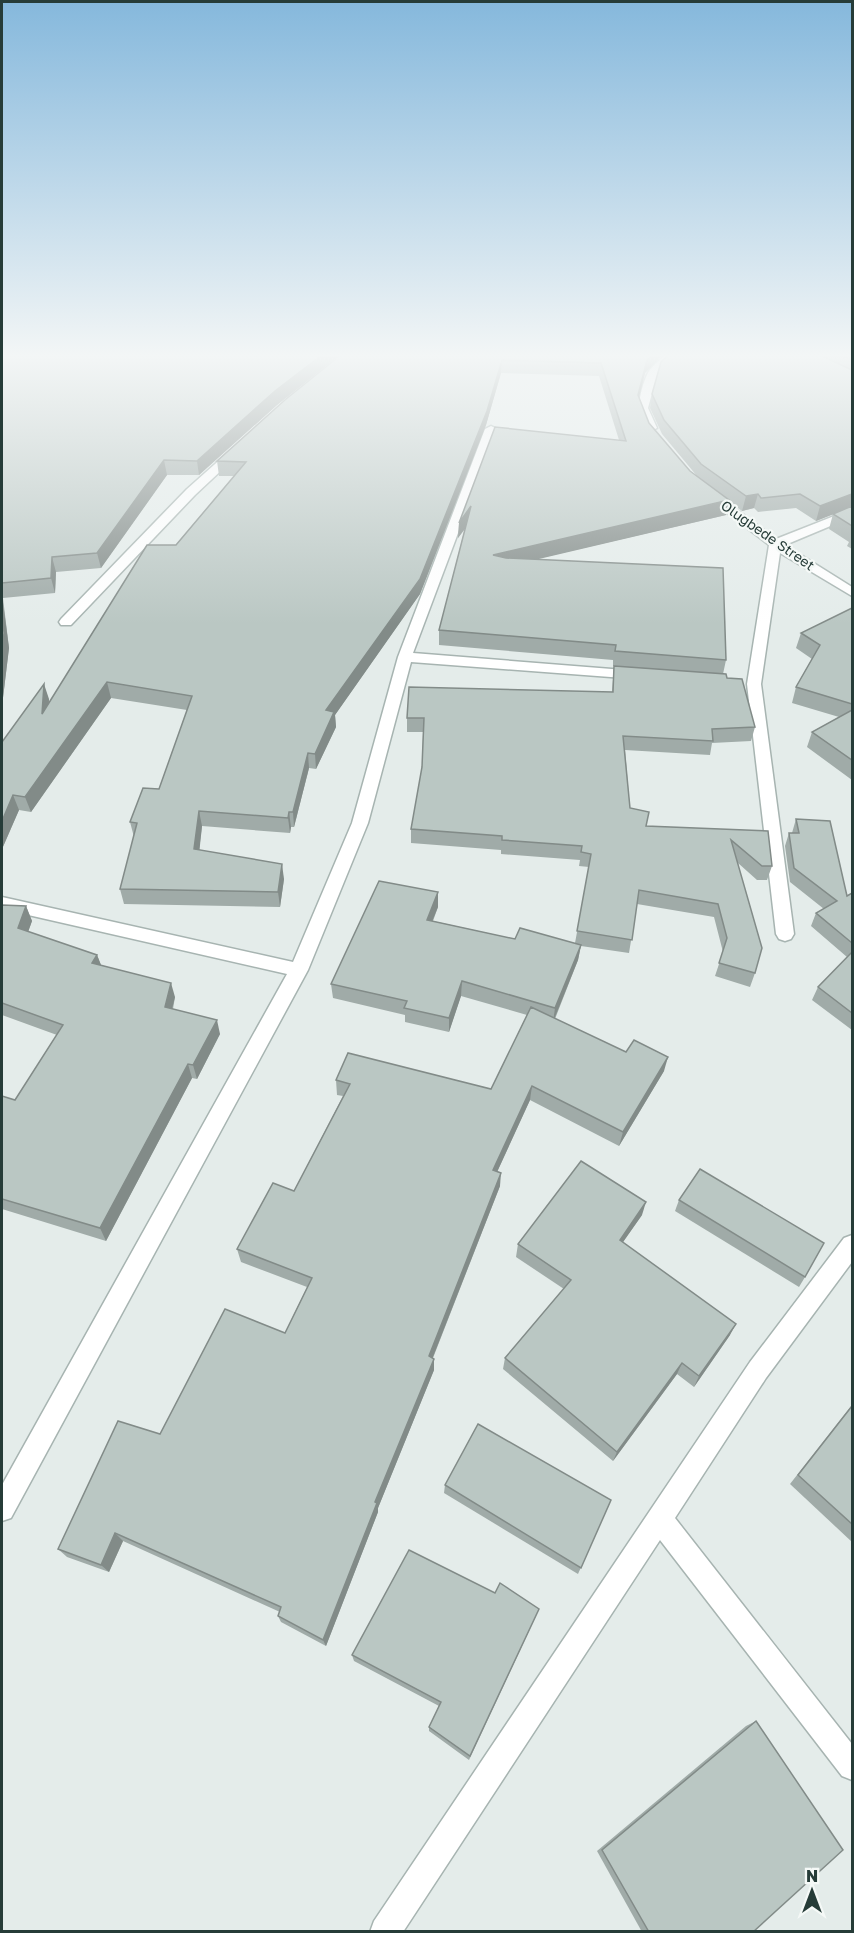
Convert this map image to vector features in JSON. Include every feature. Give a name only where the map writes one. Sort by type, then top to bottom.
[{"type":"street","points":[[66,622],[191,492],[243,444]]},
{"type":"street","points":[[2,1509],[299,970],[360,823],[405,657],[485,444]]},
{"type":"street","name":"Olugbede Street","points":[[702,488],[775,544],[852,592]]},
{"type":"street","points":[[785,934],[749,684],[775,544],[852,513]]},
{"type":"street","points":[[405,657],[650,676]]},
{"type":"street","points":[[2,903],[299,970]]},
{"type":"street","points":[[385,1932],[758,1370],[852,1245]]},
{"type":"street","points":[[658,1518],[852,1766]]},
{"type":"building","points":[[2,444],[216,444],[197,461],[164,460],[97,553],[52,557],[51,578],[2,583]]},
{"type":"building","points":[[236,444],[474,444],[420,579],[326,710],[334,712],[315,754],[308,753],[293,812],[289,812],[288,818],[199,811],[194,849],[282,864],[278,892],[120,889],[137,823],[130,822],[143,788],[159,789],[192,696],[107,682],[25,797],[13,795],[2,821],[2,742],[44,684],[42,714],[147,545],[176,545],[246,462],[217,461]]},
{"type":"building","points":[[489,444],[667,444],[690,471],[729,500],[493,555],[506,558],[723,568],[726,660],[615,651],[616,645],[439,630],[471,506],[459,523]]},
{"type":"building","points":[[684,444],[852,444],[852,494],[820,506],[800,494],[761,498],[758,494],[746,496],[701,464]]},
{"type":"building","points":[[852,506],[852,526],[833,514]]},
{"type":"building","points":[[852,608],[852,704],[796,687],[820,645],[801,633]]},
{"type":"building","points":[[2,614],[4,633],[2,650]]},
{"type":"building","points":[[614,666],[726,674],[727,678],[742,679],[755,727],[712,729],[713,741],[623,736],[630,808],[649,812],[646,826],[768,831],[772,866],[762,866],[731,840],[762,948],[755,973],[719,963],[727,938],[718,904],[639,890],[632,940],[577,931],[591,854],[581,852],[582,846],[502,840],[502,836],[411,829],[422,767],[424,718],[407,718],[409,687],[613,692]]},
{"type":"building","points":[[852,710],[852,760],[812,732]]},
{"type":"building","points":[[796,819],[830,821],[847,896],[852,893],[852,943],[816,913],[837,901],[794,868],[789,833],[799,833]]},
{"type":"building","points":[[379,881],[438,892],[427,920],[515,939],[520,928],[581,945],[555,1008],[462,981],[449,1018],[404,1008],[407,1001],[331,984]]},
{"type":"building","points":[[2,905],[26,906],[18,928],[97,955],[92,963],[171,983],[165,1007],[217,1020],[193,1065],[188,1064],[100,1228],[2,1199],[2,1096],[15,1100],[63,1025],[2,1003]]},
{"type":"building","points":[[852,952],[852,1013],[818,987]]},
{"type":"building","points":[[531,1007],[626,1052],[634,1040],[668,1057],[623,1132],[532,1086],[493,1170],[501,1173],[429,1356],[434,1359],[375,1502],[377,1503],[323,1640],[278,1616],[281,1607],[115,1533],[101,1565],[58,1549],[118,1421],[160,1434],[225,1309],[285,1333],[312,1278],[237,1249],[273,1183],[294,1191],[350,1084],[336,1080],[348,1053],[491,1089]]},
{"type":"building","points":[[581,1161],[646,1202],[620,1240],[736,1324],[699,1376],[682,1363],[617,1452],[505,1358],[571,1280],[518,1244]]},
{"type":"building","points":[[700,1169],[824,1243],[805,1277],[679,1200]]},
{"type":"building","points":[[852,1406],[852,1524],[798,1475]]},
{"type":"building","points":[[478,1424],[611,1500],[581,1568],[445,1485]]},
{"type":"building","points":[[409,1550],[495,1593],[500,1583],[539,1609],[470,1756],[429,1727],[441,1702],[352,1655]]},
{"type":"building","points":[[756,1721],[843,1850],[753,1932],[649,1932],[602,1850]]}]
